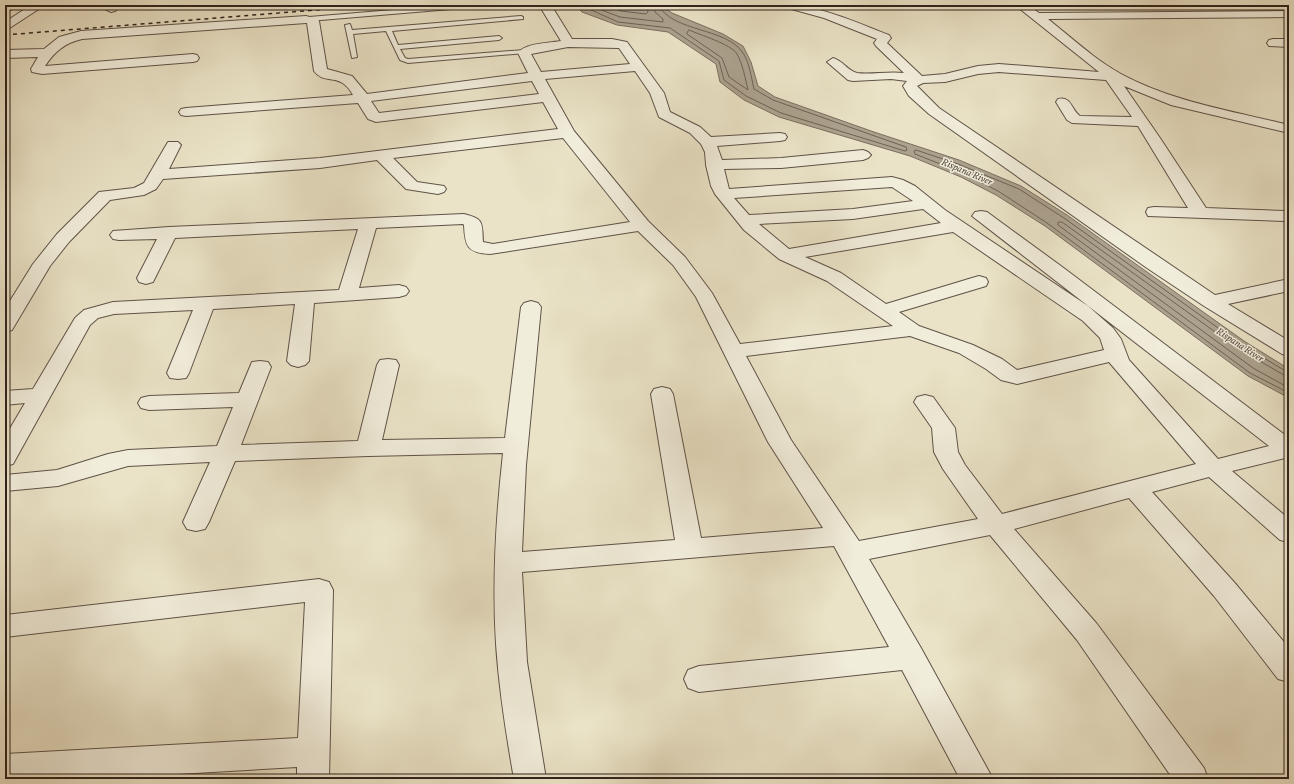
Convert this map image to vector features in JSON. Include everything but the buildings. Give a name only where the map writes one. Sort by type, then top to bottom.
[{"type":"highway","points":[[5,10],[13,5]]},
{"type":"street","points":[[5,27],[39,5]]},
{"type":"street","points":[[545,5],[568,43]]},
{"type":"street","points":[[788,5],[828,16],[885,38],[880,43],[918,80]]},
{"type":"street","points":[[1020,5],[1038,16],[1112,76],[1178,102],[1289,129]]},
{"type":"street","points":[[1230,5],[1244,14]]},
{"type":"street","points":[[1038,16],[1289,14]]},
{"type":"street","points":[[193,58],[42,70],[37,69],[47,53],[65,38],[81,35],[309,19],[313,21],[321,71],[329,76],[350,80],[364,98],[372,116],[379,118],[548,97]]},
{"type":"street","points":[[515,52],[568,43],[620,44],[631,54],[638,67],[657,93],[664,114],[695,130],[707,142],[713,152],[714,165],[719,186],[723,194],[762,238],[786,255],[834,277],[912,330],[970,351],[994,364],[1009,375],[1018,377],[1114,354]]},
{"type":"street","points":[[1273,43],[1289,43]]},
{"type":"street","points":[[515,52],[537,76],[567,134],[642,225],[679,261],[705,297],[783,447],[847,544],[911,657],[977,779]]},
{"type":"street","points":[[5,54],[47,53]]},
{"type":"street","points":[[833,62],[853,77],[891,75],[918,80]]},
{"type":"street","points":[[186,112],[364,98],[537,76],[638,67]]},
{"type":"street","points":[[1112,76],[1033,68],[997,68],[918,80],[911,83],[911,89],[934,111],[1072,209],[1211,302],[1289,350]]},
{"type":"street","points":[[1112,76],[1201,214]]},
{"type":"street","points":[[1063,102],[1072,117],[1077,120],[1142,122]]},
{"type":"street","points":[[158,175],[382,156],[475,142],[567,134]]},
{"type":"street","points":[[707,142],[780,137]]},
{"type":"street","points":[[5,326],[50,252],[101,199],[110,195],[143,190],[150,186],[158,175],[173,145]]},
{"type":"street","points":[[714,165],[781,162],[863,155]]},
{"type":"street","points":[[382,156],[412,186],[438,188]]},
{"type":"street","points":[[723,194],[894,182],[901,183],[926,204],[1093,320],[1111,338],[1114,354],[1124,368],[1213,468],[1289,533]]},
{"type":"street","points":[[745,220],[853,214],[926,204]]},
{"type":"street","points":[[1154,212],[1285,216]]},
{"type":"street","points":[[980,216],[1075,284],[1158,351],[1288,449]]},
{"type":"street","points":[[119,235],[470,220],[473,222],[474,243],[476,246],[484,249],[493,249],[642,225]]},
{"type":"street","points":[[347,295],[368,225]]},
{"type":"street","points":[[786,255],[957,226]]},
{"type":"street","points":[[146,278],[169,232]]},
{"type":"street","points":[[883,311],[979,282]]},
{"type":"street","points":[[1211,302],[1289,285]]},
{"type":"street","points":[[5,458],[82,322],[91,314],[112,308],[305,298],[399,291]]},
{"type":"street","points":[[298,361],[305,298]]},
{"type":"street","points":[[178,373],[205,303]]},
{"type":"street","points":[[530,779],[513,674],[509,623],[508,563],[516,445],[531,307]]},
{"type":"street","points":[[734,351],[912,330]]},
{"type":"street","points":[[368,448],[388,365]]},
{"type":"street","points":[[196,522],[226,454],[260,367]]},
{"type":"street","points":[[662,394],[690,548]]},
{"type":"street","points":[[5,398],[40,395]]},
{"type":"street","points":[[149,403],[247,400]]},
{"type":"street","points":[[925,402],[943,428],[946,452],[952,464],[996,525],[1087,632],[1192,779]]},
{"type":"street","points":[[5,484],[58,478],[102,464],[128,458],[368,448],[516,445]]},
{"type":"street","points":[[508,563],[690,548],[847,544],[996,525],[1288,449]]},
{"type":"street","points":[[1134,488],[1224,589],[1289,670]]},
{"type":"street","points":[[5,626],[319,590],[313,766],[5,768]]},
{"type":"street","points":[[699,679],[911,657]]},
{"type":"lane","points":[[309,19],[475,5]]},
{"type":"lane","points":[[345,16],[350,32],[354,57]]},
{"type":"lane","points":[[396,47],[493,29],[521,18]]},
{"type":"lane","points":[[350,32],[388,29],[493,29],[515,52]]},
{"type":"lane","points":[[388,29],[402,59],[408,61],[515,52]]},
{"type":"water","name":"Rispana River","points":[[575,5],[660,5],[672,13],[723,34],[743,46],[751,62],[758,86],[775,97],[959,160],[1021,186],[1067,215],[1244,341],[1289,369],[1289,398],[1248,376],[1045,226],[996,195],[961,177],[910,156],[779,117],[744,100],[720,82],[716,64],[668,32],[617,25],[582,12]]},
{"type":"railway","points":[[5,35],[378,5]]}]
